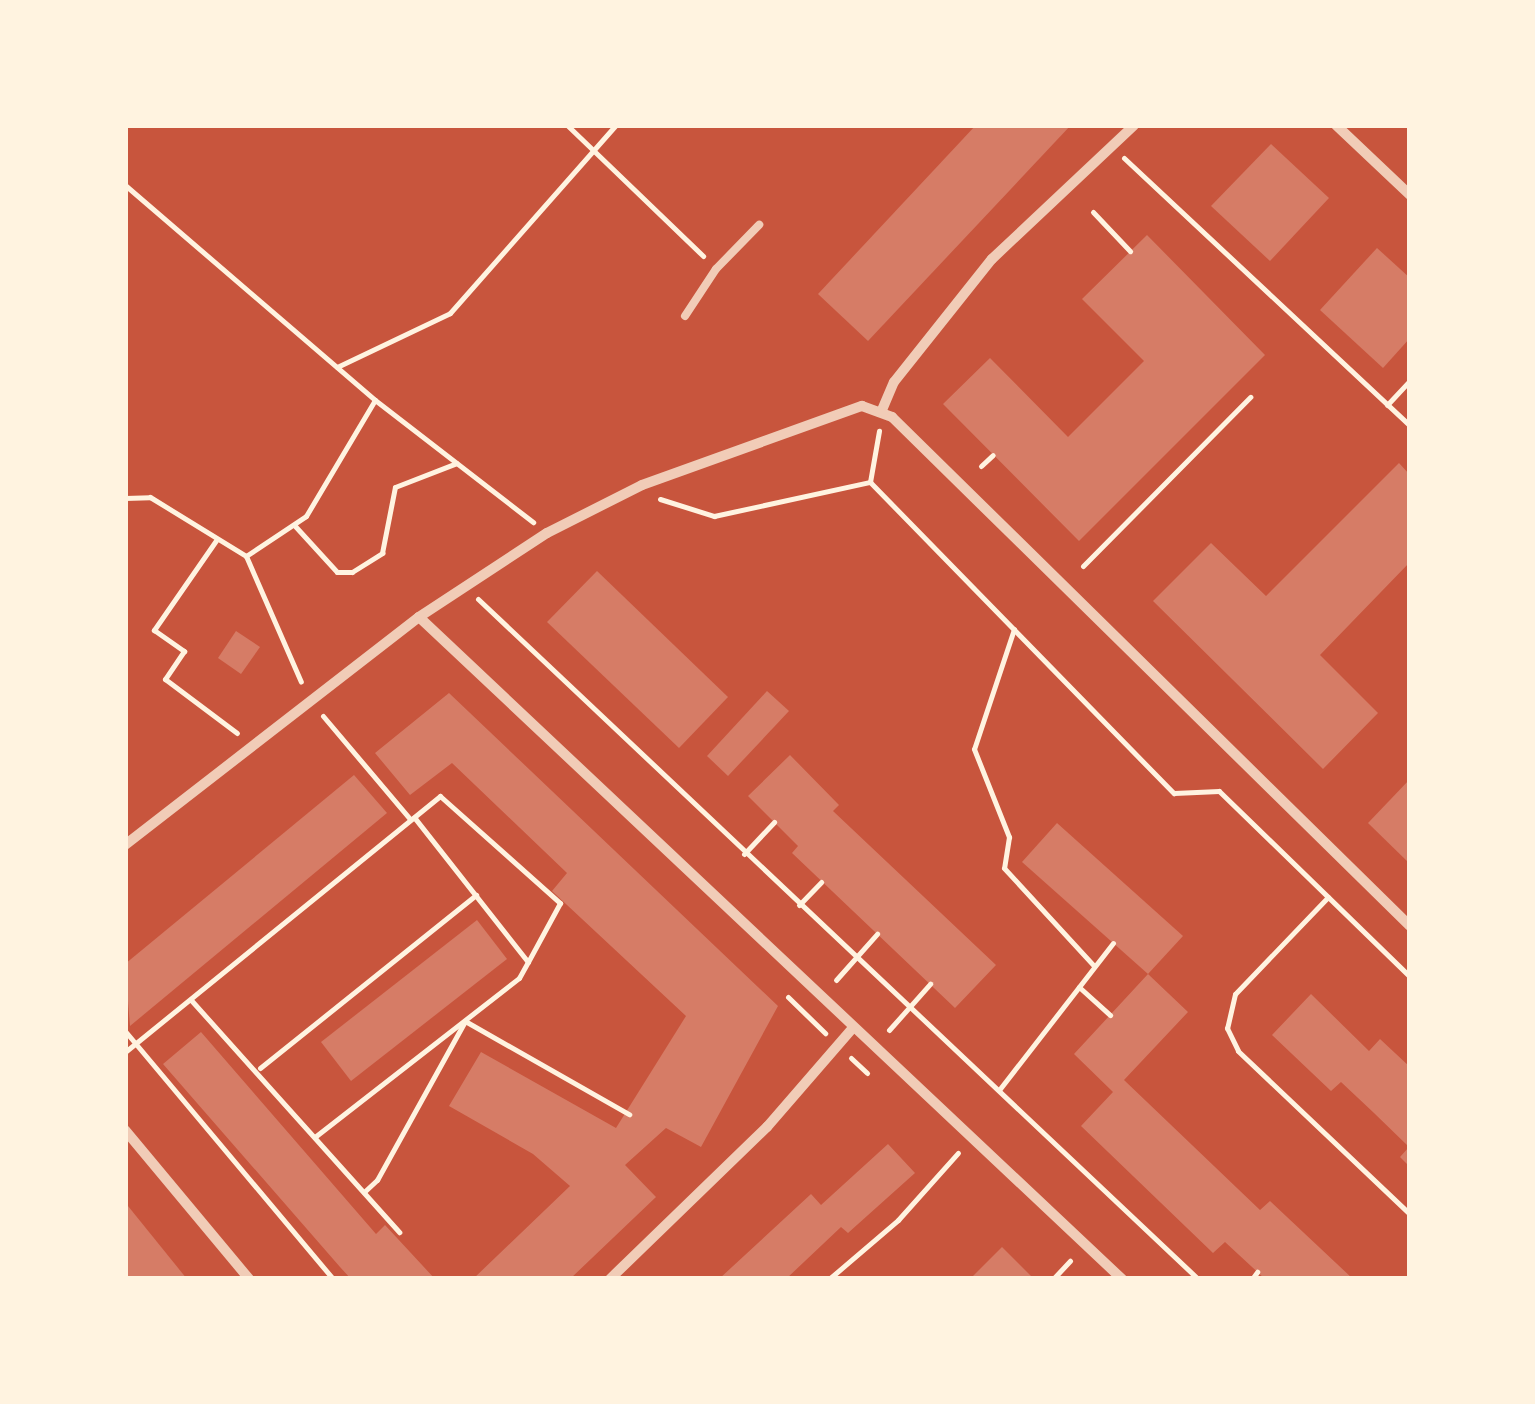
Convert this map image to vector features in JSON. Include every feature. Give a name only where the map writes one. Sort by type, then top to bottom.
[{"type":"street","points":[[887,414],[894,382],[992,259],[1134,125]]},
{"type":"street","points":[[1336,125],[1410,195]]},
{"type":"street","points":[[125,846],[251,744],[419,617],[547,532],[642,485],[844,408],[887,414],[1410,926]]},
{"type":"street","points":[[419,617],[852,1029],[1122,1279]]},
{"type":"street","points":[[610,1279],[767,1127],[852,1029]]},
{"type":"street","points":[[125,1130],[249,1279]]},
{"type":"lane","points":[[685,316],[716,269],[759,225]]},
{"type":"path","points":[[568,125],[716,269]]},
{"type":"path","points":[[337,367],[450,314],[616,125]]},
{"type":"path","points":[[1113,147],[1410,426]]},
{"type":"path","points":[[125,185],[375,400],[547,532]]},
{"type":"path","points":[[1093,212],[1130,252]]},
{"type":"path","points":[[1387,405],[1410,380]]},
{"type":"path","points":[[1083,566],[1250,397]]},
{"type":"path","points":[[246,556],[295,526],[375,400]]},
{"type":"path","points":[[870,482],[887,414]]},
{"type":"path","points":[[982,466],[993,455]]},
{"type":"path","points":[[295,526],[337,572],[352,572],[382,552],[396,486],[457,463]]},
{"type":"path","points":[[642,485],[670,507],[714,516],[870,482]]},
{"type":"path","points":[[870,482],[1174,792],[1218,791],[1410,977]]},
{"type":"path","points":[[125,498],[150,497],[246,556],[310,700],[528,962]]},
{"type":"path","points":[[217,539],[154,630],[184,651],[164,679],[251,744]]},
{"type":"path","points":[[466,586],[744,854],[1198,1279]]},
{"type":"path","points":[[1014,629],[974,748],[1009,838],[1004,868],[1094,966]]},
{"type":"path","points":[[125,1052],[440,796],[560,903],[519,978],[316,1136]]},
{"type":"path","points":[[744,854],[774,822]]},
{"type":"path","points":[[799,905],[822,882]]},
{"type":"path","points":[[259,1069],[476,895]]},
{"type":"path","points":[[1328,897],[1235,994],[1227,1028],[1238,1051],[1410,1214]]},
{"type":"path","points":[[856,958],[877,934]]},
{"type":"path","points":[[998,1090],[1113,943]]},
{"type":"path","points":[[867,1074],[873,1048],[930,984]]},
{"type":"path","points":[[1079,986],[1110,1016]]},
{"type":"path","points":[[190,1000],[259,1069],[399,1232]]},
{"type":"path","points":[[465,1021],[629,1114]]},
{"type":"path","points":[[364,1192],[378,1180],[465,1021]]},
{"type":"path","points":[[125,1032],[333,1279]]},
{"type":"path","points":[[829,1279],[898,1220],[958,1153]]},
{"type":"path","points":[[1053,1279],[1070,1261]]},
{"type":"path","points":[[1252,1279],[1257,1272]]},
{"type":"building","points":[[976,125],[1071,125],[868,341],[818,294]]},
{"type":"building","points":[[1271,144],[1329,198],[1270,261],[1211,206]]},
{"type":"building","points":[[1147,235],[1265,355],[1079,541],[943,404],[990,358],[1068,437],[1144,361],[1082,299]]},
{"type":"building","points":[[1377,248],[1410,278],[1410,338],[1383,368],[1320,310]]},
{"type":"building","points":[[1399,463],[1410,475],[1410,562],[1320,655],[1378,713],[1323,769],[1153,601],[1211,543],[1266,596]]},
{"type":"building","points":[[597,571],[728,697],[679,748],[547,622]]},
{"type":"building","points":[[236,631],[260,647],[241,674],[218,658]]},
{"type":"building","points":[[767,691],[789,711],[728,776],[707,756]]},
{"type":"building","points":[[449,693],[778,1006],[701,1147],[666,1128],[625,1165],[656,1197],[570,1279],[473,1279],[570,1186],[533,1154],[449,1106],[481,1052],[616,1128],[686,1016],[552,891],[567,873],[452,763],[410,795],[375,753]]},
{"type":"building","points":[[790,755],[839,805],[833,811],[996,965],[955,1008],[792,853],[798,846],[748,796]]},
{"type":"building","points":[[354,775],[387,813],[130,1026],[125,964]]},
{"type":"building","points":[[1410,779],[1410,864],[1368,823]]},
{"type":"building","points":[[1057,823],[1183,936],[1148,974],[1022,862]]},
{"type":"building","points":[[477,920],[507,959],[351,1081],[321,1042]]},
{"type":"building","points":[[1148,974],[1188,1012],[1124,1080],[1260,1210],[1270,1201],[1353,1279],[1265,1279],[1225,1242],[1213,1253],[1081,1126],[1113,1092],[1074,1054]]},
{"type":"building","points":[[1311,994],[1369,1051],[1380,1039],[1410,1067],[1410,1167],[1400,1157],[1409,1147],[1374,1113],[1341,1082],[1331,1091],[1272,1035]]},
{"type":"building","points":[[201,1032],[376,1234],[385,1225],[435,1279],[351,1279],[163,1064]]},
{"type":"building","points":[[888,1144],[915,1173],[848,1233],[841,1227],[786,1279],[719,1279],[811,1194],[821,1205]]},
{"type":"building","points":[[128,1206],[187,1279],[125,1279]]},
{"type":"building","points":[[1002,1247],[1034,1279],[970,1279]]}]
